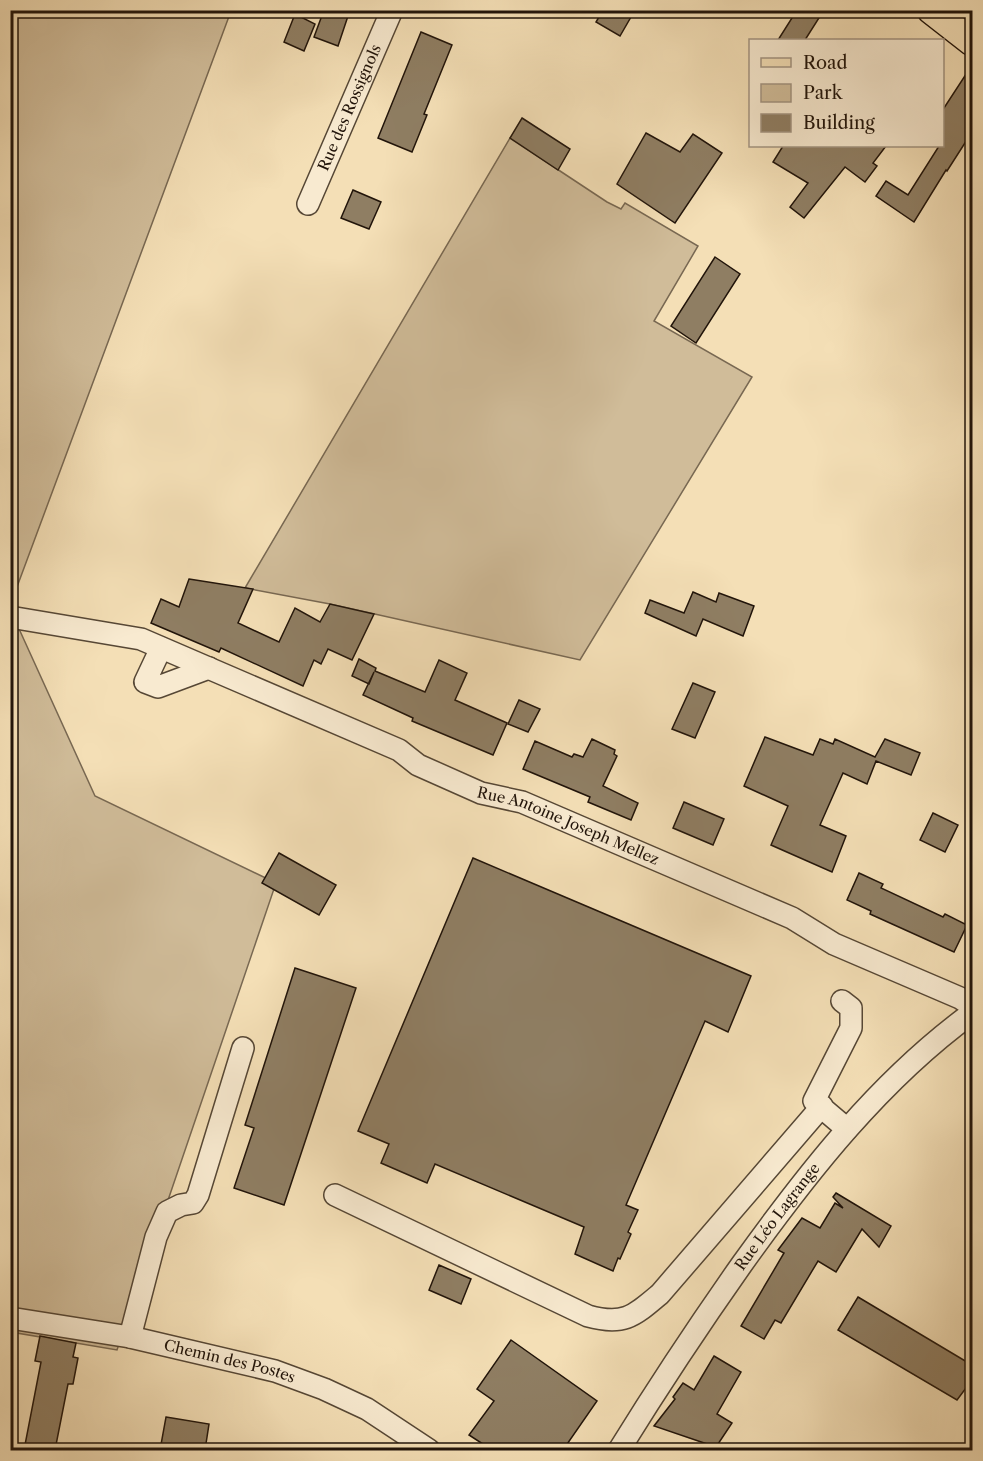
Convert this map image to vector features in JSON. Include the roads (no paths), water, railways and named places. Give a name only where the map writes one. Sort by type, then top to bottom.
[{"type":"main road","points":[[931,10],[972,42]]},
{"type":"street","name":"Rue des Rossignols","points":[[308,204],[392,10]]},
{"type":"street","name":"Rue Antoine Joseph Mellez","points":[[10,617],[124,634],[141,639],[399,750],[418,765],[481,793],[522,802],[792,918],[834,944],[960,998],[972,1006]]},
{"type":"street","points":[[161,648],[146,682],[158,687],[208,668]]},
{"type":"street","points":[[842,1001],[851,1008],[851,1028],[814,1101],[847,1129]]},
{"type":"street","name":"Rue Léo Lagrange","points":[[619,1450],[645,1406],[747,1257],[788,1202],[847,1129],[919,1056],[972,1013]]},
{"type":"street","points":[[130,1337],[156,1237],[167,1212],[193,1203],[198,1195],[243,1048]]},
{"type":"street","points":[[335,1195],[588,1316],[604,1321],[633,1316],[660,1294],[822,1106]]},
{"type":"street","name":"Chemin des Postes","points":[[10,1318],[130,1337],[247,1363],[299,1379],[367,1409],[429,1450]]}]
